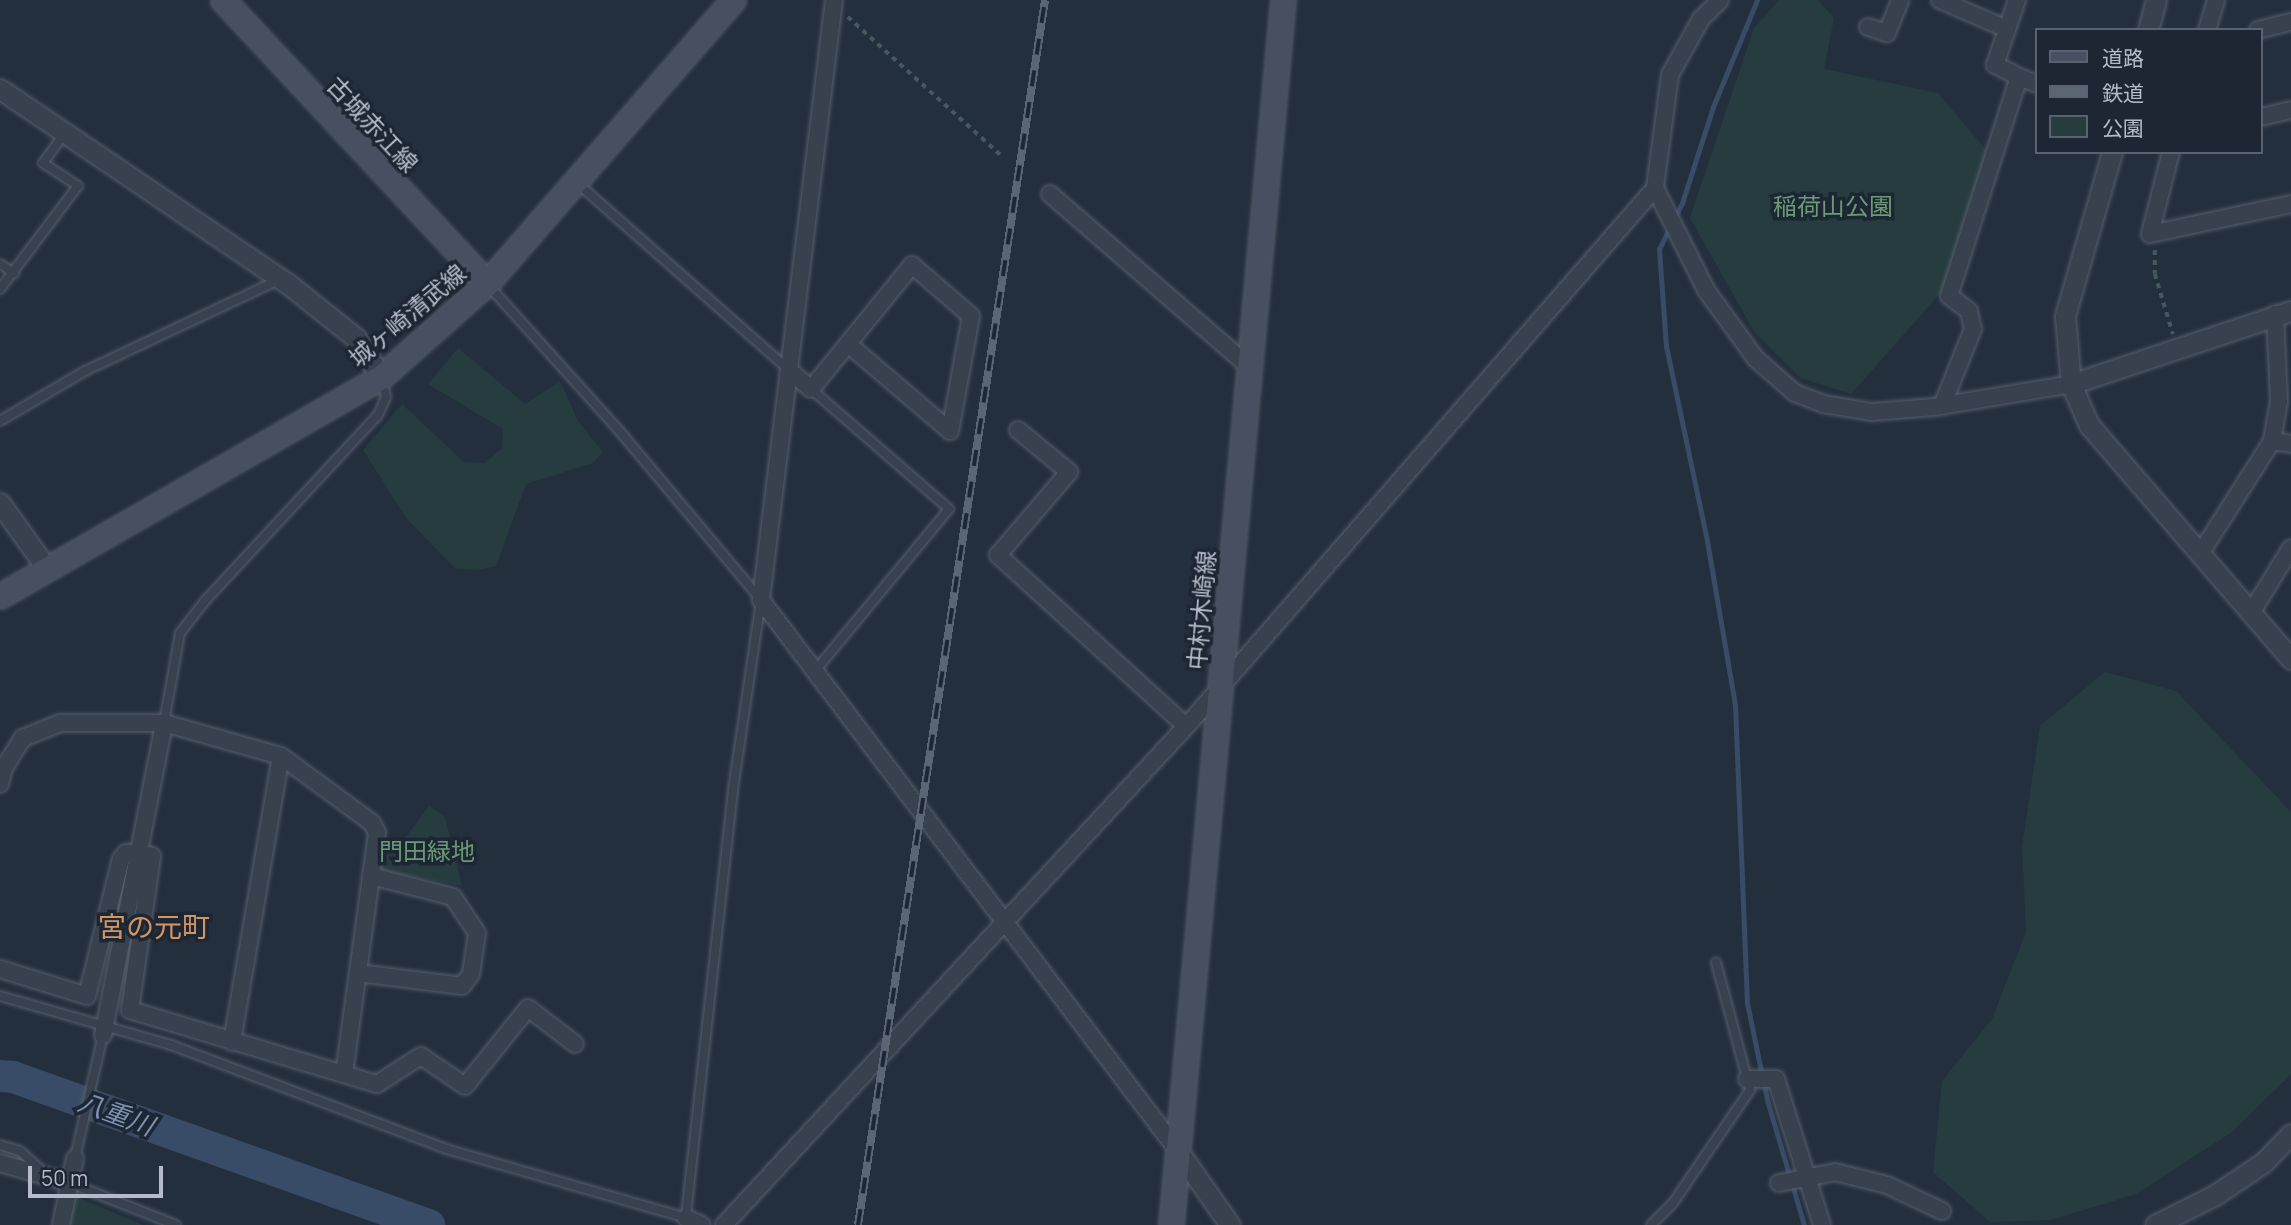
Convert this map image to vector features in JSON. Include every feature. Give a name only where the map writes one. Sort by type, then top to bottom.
[{"type":"main road","name":"古城赤江線","points":[[223,0],[487,283]]},
{"type":"main road","name":"城ヶ崎清武線","points":[[0,596],[381,377],[487,283],[733,0]]},
{"type":"main road","name":"中村木崎線","points":[[1171,1225],[1283,0]]},
{"type":"street","points":[[724,1225],[1003,919],[1186,726],[1655,188],[1670,75],[1701,19],[1720,0]]},
{"type":"street","points":[[1868,27],[1887,33],[1900,0]]},
{"type":"street","points":[[1940,0],[2007,29]]},
{"type":"street","points":[[2017,0],[1995,65],[2036,84]]},
{"type":"street","points":[[2149,28],[2156,0]]},
{"type":"street","points":[[2208,28],[2216,0]]},
{"type":"street","points":[[834,2],[791,372],[761,600],[1178,1152],[1230,1225]]},
{"type":"street","points":[[2263,29],[2291,22]]},
{"type":"street","points":[[1942,406],[1973,329],[1969,311],[1949,296],[2020,77]]},
{"type":"street","points":[[0,89],[281,279],[356,338],[381,377]]},
{"type":"street","points":[[2263,117],[2291,110]]},
{"type":"street","points":[[2111,154],[2065,316],[2071,384],[2089,425],[2291,659]]},
{"type":"street","points":[[2170,154],[2150,234],[2291,204]]},
{"type":"street","points":[[1655,188],[1724,321],[1795,393],[1823,404],[1872,412],[1942,406],[2071,384],[2283,313],[2279,402],[2272,441],[2200,554]]},
{"type":"street","points":[[1050,194],[1250,367]]},
{"type":"street","points":[[791,372],[811,389],[912,265],[971,316],[950,431],[848,344]]},
{"type":"street","points":[[1018,430],[1069,472],[998,555],[1186,726]]},
{"type":"street","points":[[2272,441],[2291,444]]},
{"type":"street","points":[[0,503],[47,569]]},
{"type":"street","points":[[2251,613],[2291,548]]},
{"type":"street","points":[[0,784],[4,768],[23,738],[60,723],[164,723],[281,756],[372,823],[377,833],[344,1073]]},
{"type":"street","points":[[103,1029],[164,723]]},
{"type":"street","points":[[232,1042],[281,756]]},
{"type":"street","points":[[0,969],[88,996],[121,859],[126,853],[137,853],[152,856],[130,1010],[377,1084],[421,1056],[465,1086],[527,1008],[575,1044]]},
{"type":"street","points":[[358,973],[463,986],[471,974],[477,933],[453,897],[371,876]]},
{"type":"street","points":[[1747,1079],[1776,1079],[1802,1176],[1822,1225]]},
{"type":"street","points":[[2155,1225],[2215,1195],[2264,1162],[2291,1135]]},
{"type":"street","points":[[61,1225],[75,1158]]},
{"type":"street","points":[[0,1163],[70,1183]]},
{"type":"street","points":[[1779,1182],[1835,1172],[1887,1185],[1942,1211]]},
{"type":"street","points":[[685,1221],[702,1225]]},
{"type":"lane","points":[[0,289],[79,186],[43,163],[65,134]]},
{"type":"lane","points":[[575,182],[791,372]]},
{"type":"lane","points":[[0,264],[14,273]]},
{"type":"lane","points":[[0,421],[85,371],[281,279]]},
{"type":"lane","points":[[0,996],[103,1029],[446,1149],[685,1221],[733,790],[761,600],[616,427],[487,283]]},
{"type":"lane","points":[[164,723],[180,634],[204,602],[378,415],[386,397],[381,377]]},
{"type":"lane","points":[[811,389],[949,509],[814,672]]},
{"type":"lane","points":[[1651,1225],[1673,1203],[1750,1090],[1716,962]]},
{"type":"lane","points":[[75,1158],[103,1029]]},
{"type":"lane","points":[[0,1145],[20,1151],[46,1174]]},
{"type":"lane","points":[[70,1183],[176,1225]]},
{"type":"path","points":[[834,2],[1002,156]]},
{"type":"path","points":[[2154,234],[2155,274],[2179,347]]},
{"type":"green space","name":"稲荷山公園","points":[[1779,0],[1818,0],[1834,18],[1824,69],[1938,93],[1987,151],[1945,288],[1851,394],[1800,378],[1755,333],[1690,218],[1754,28]]},
{"type":"green space","points":[[458,348],[525,404],[560,381],[578,421],[603,452],[593,463],[526,484],[496,566],[476,570],[455,568],[407,519],[363,450],[402,404],[464,462],[485,463],[502,448],[503,429],[428,384]]},
{"type":"green space","points":[[2105,672],[2176,691],[2291,812],[2291,1074],[2232,1132],[2136,1194],[2051,1220],[1990,1222],[1933,1172],[1942,1081],[1992,1019],[2026,932],[2022,847],[2040,726]]},
{"type":"green space","name":"門田緑地","points":[[429,806],[445,817],[462,886],[381,870],[384,850],[402,842]]},
{"type":"green space","points":[[75,1196],[143,1225],[70,1225]]},
{"type":"waterway","points":[[1757,0],[1713,107],[1682,203],[1659,249],[1666,346],[1707,541],[1735,705],[1747,1003],[1767,1100],[1804,1225]]},
{"type":"waterway","name":"八重川","points":[[0,1076],[13,1077],[429,1225]]},
{"type":"railway","points":[[858,1225],[1045,0]]},
{"type":"district","name":"宮の元町","points":[[154,926]]}]
